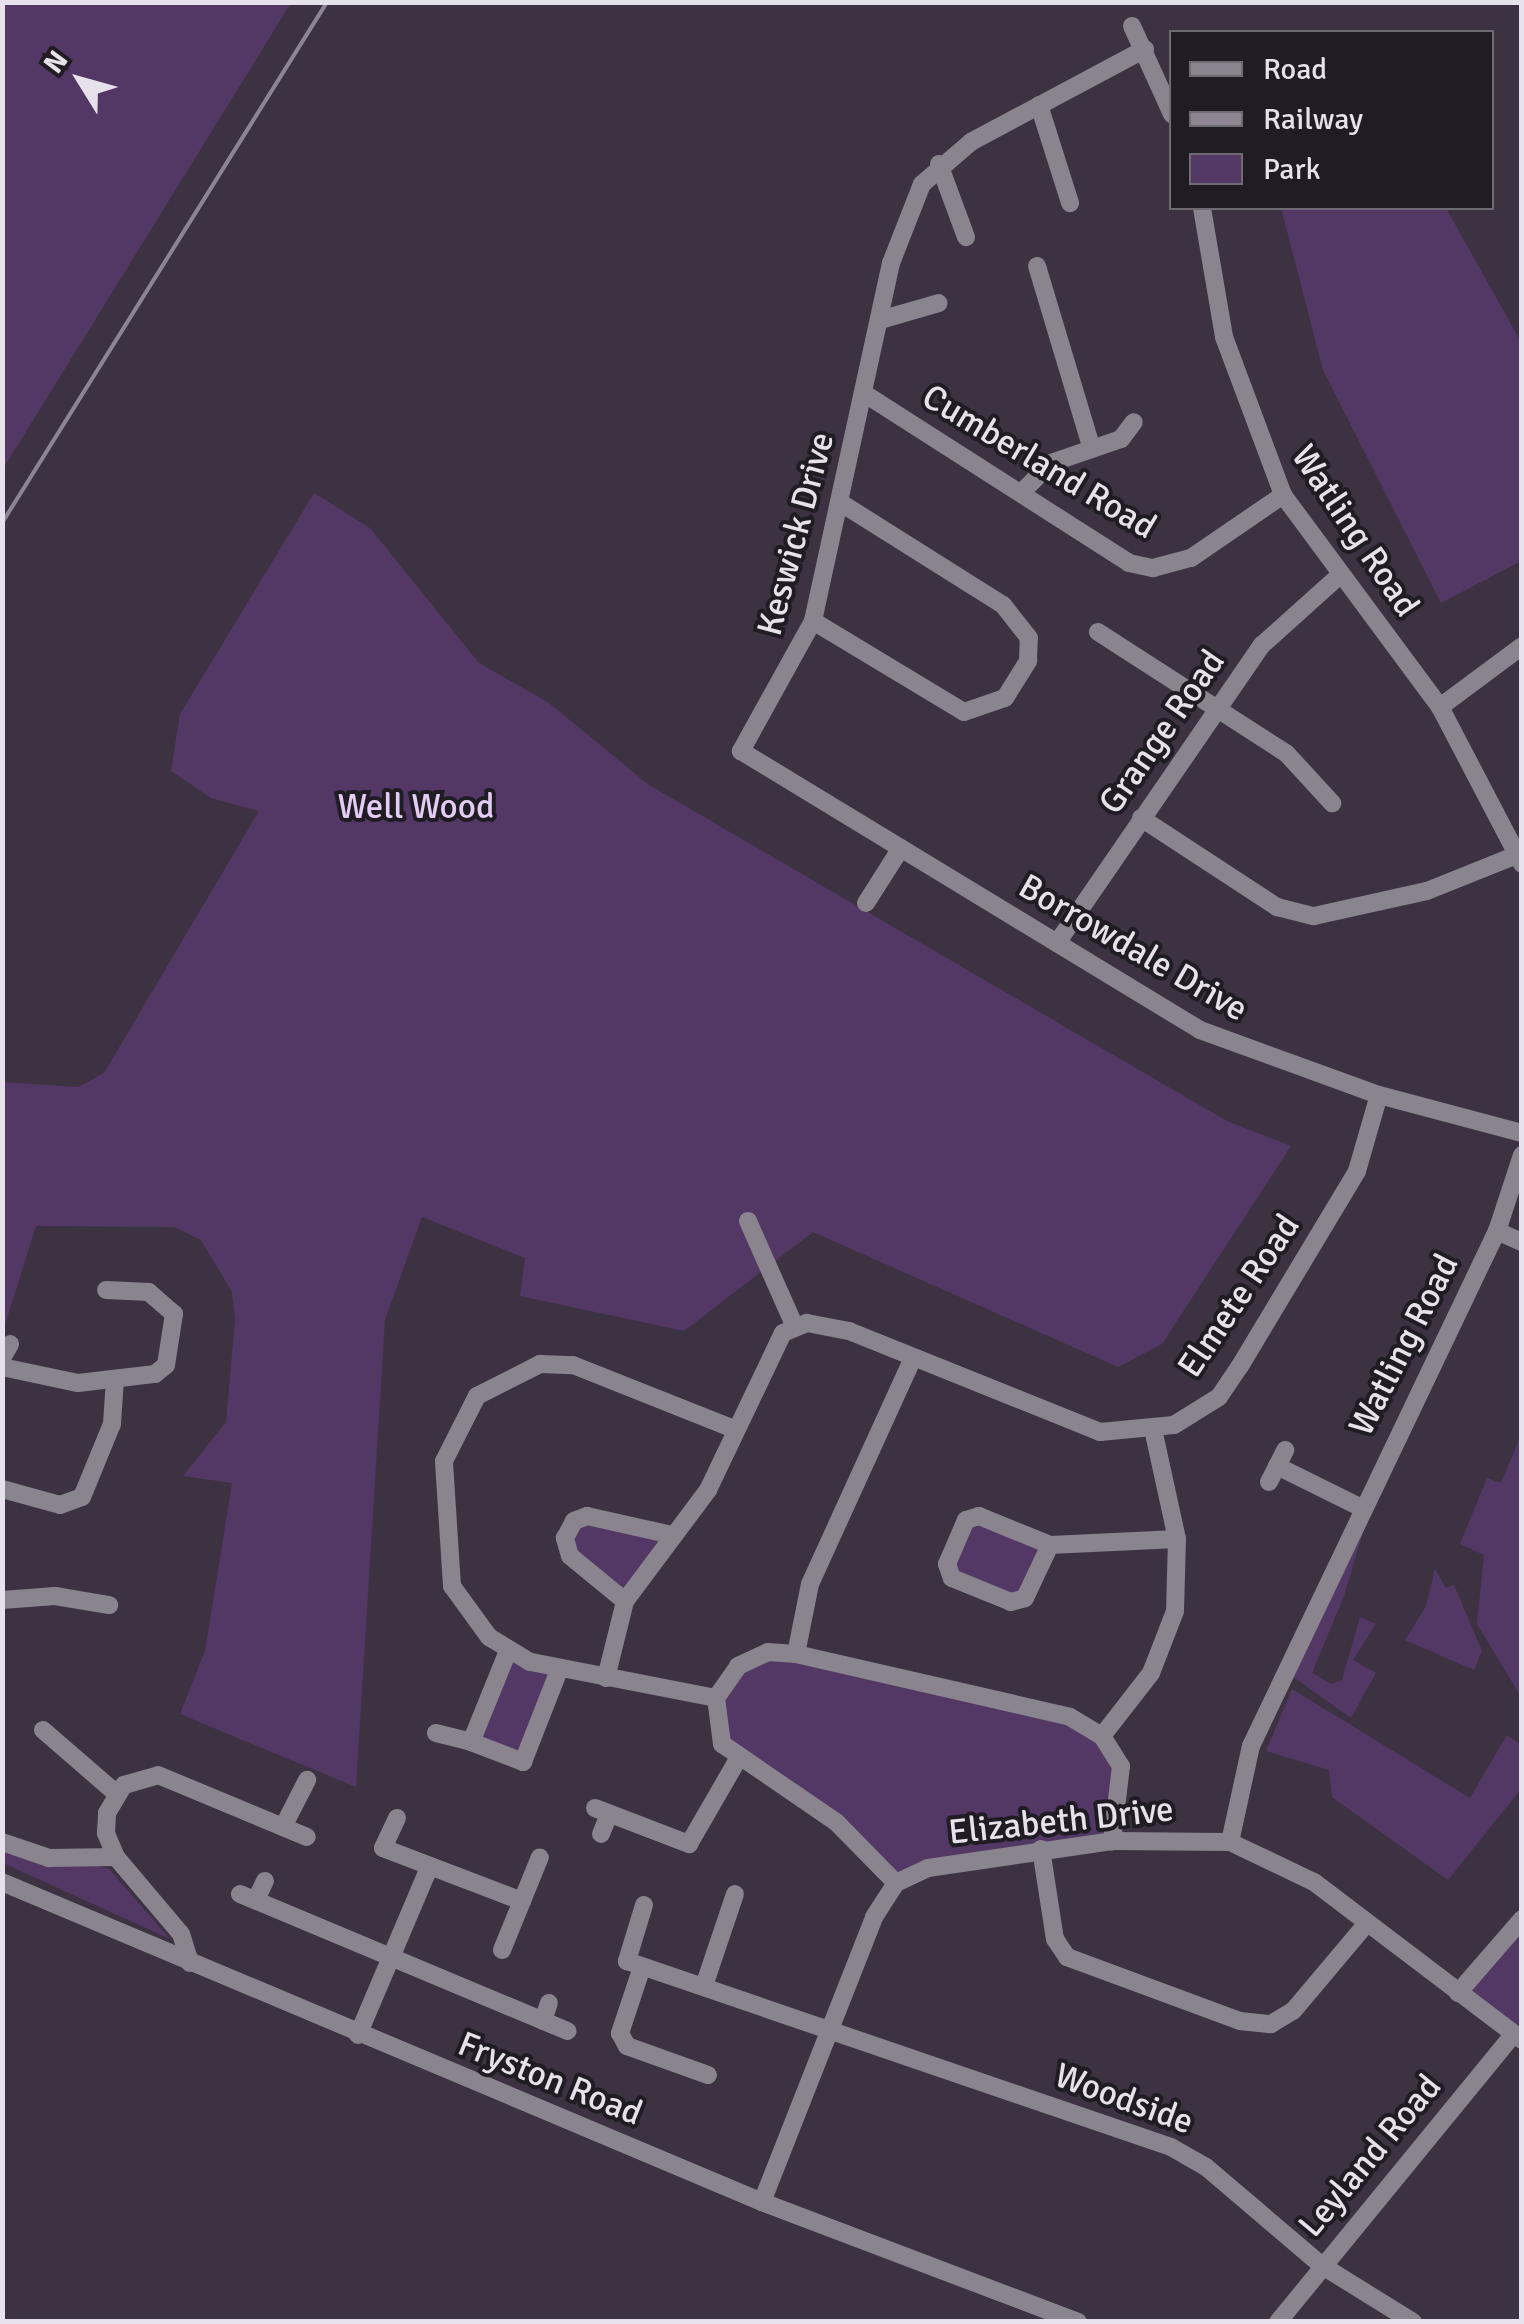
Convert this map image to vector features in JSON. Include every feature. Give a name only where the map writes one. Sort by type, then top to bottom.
[{"type":"street","points":[[1132,26],[1169,107]]},
{"type":"street","name":"Keswick Drive","points":[[741,750],[813,622],[844,505],[864,394],[906,215],[940,164],[1145,49]]},
{"type":"street","points":[[1039,106],[1070,203]]},
{"type":"street","points":[[940,164],[966,237]]},
{"type":"street","name":"Watling Road","points":[[1202,210],[1224,337],[1283,495],[1440,707],[1520,859]]},
{"type":"street","points":[[1037,266],[1092,449]]},
{"type":"street","points":[[880,320],[939,303]]},
{"type":"street","name":"Cumberland Road","points":[[864,394],[1129,563],[1153,568],[1191,558],[1283,495]]},
{"type":"street","points":[[1021,493],[1051,463],[1121,439],[1134,422]]},
{"type":"street","points":[[813,622],[964,712],[1005,698],[1028,661],[1020,619],[844,505]]},
{"type":"street","name":"Grange Road","points":[[1057,943],[1218,705],[1284,620],[1340,575]]},
{"type":"street","points":[[1098,632],[1218,705],[1287,754],[1332,803]]},
{"type":"street","points":[[1440,707],[1522,646]]},
{"type":"street","name":"Borrowdale Drive","points":[[741,750],[1200,1030],[1379,1095],[1522,1133]]},
{"type":"street","points":[[1142,818],[1277,906],[1314,916],[1427,891],[1520,859]]},
{"type":"street","points":[[866,903],[901,848]]},
{"type":"street","name":"Elmete Road","points":[[794,1325],[849,1331],[1078,1427],[1152,1429],[1197,1412],[1240,1366],[1357,1171],[1379,1095]]},
{"type":"street","name":"Watling Road","points":[[1230,1842],[1251,1746],[1360,1506],[1497,1230],[1522,1154]]},
{"type":"street","points":[[606,1678],[625,1601],[708,1490],[773,1344],[794,1325],[748,1221]]},
{"type":"street","points":[[1497,1230],[1522,1242]]},
{"type":"street","points":[[2,1366],[44,1379],[114,1379],[166,1365],[174,1314],[150,1292],[106,1290]]},
{"type":"street","points":[[796,1654],[810,1584],[913,1358]]},
{"type":"street","points":[[716,1698],[559,1670],[508,1651],[470,1616],[451,1572],[444,1461],[477,1396],[508,1374],[572,1365],[736,1430]]},
{"type":"street","points":[[2,1489],[60,1504],[82,1498],[112,1424],[114,1379]]},
{"type":"street","points":[[1102,1736],[1166,1642],[1177,1539],[1152,1429]]},
{"type":"street","points":[[1277,1466],[1360,1506]]},
{"type":"street","points":[[625,1601],[570,1556],[565,1538],[574,1521],[587,1516],[672,1535]]},
{"type":"street","points":[[1050,1545],[1025,1598],[1010,1602],[952,1578],[948,1564],[966,1520],[979,1516],[1050,1545],[1177,1539]]},
{"type":"street","points":[[2,1600],[56,1596],[109,1605]]},
{"type":"street","points":[[471,1742],[508,1651]]},
{"type":"street","points":[[762,2202],[874,1917],[896,1883],[836,1822],[737,1760],[722,1744],[716,1698],[754,1656],[796,1654],[1070,1716],[1102,1736],[1124,1789],[1112,1840]]},
{"type":"street","points":[[436,1732],[523,1762],[559,1670]]},
{"type":"street","points":[[43,1730],[116,1794]]},
{"type":"street","points":[[602,1834],[602,1811],[688,1844],[737,1760]]},
{"type":"street","points":[[190,1962],[181,1934],[116,1857],[106,1813],[116,1794],[158,1775],[307,1837]]},
{"type":"street","points":[[283,1827],[307,1780]]},
{"type":"street","points":[[397,1818],[383,1848],[522,1901]]},
{"type":"street","name":"Elizabeth Drive","points":[[896,1883],[928,1868],[1112,1840],[1230,1842],[1314,1882],[1518,2037]]},
{"type":"street","points":[[2,1842],[49,1858],[116,1857]]},
{"type":"street","points":[[1041,1849],[1055,1939],[1067,1957],[1240,2021],[1270,2024],[1294,2012],[1367,1922]]},
{"type":"street","points":[[502,1950],[540,1857]]},
{"type":"street","points":[[358,2035],[428,1868]]},
{"type":"street","points":[[264,1881],[248,1897],[567,2032]]},
{"type":"street","name":"Fryston Road","points":[[2,1882],[762,2202],[1078,2322]]},
{"type":"street","points":[[704,1986],[735,1894]]},
{"type":"street","points":[[644,1905],[620,2033],[628,2046],[708,2075]]},
{"type":"street","points":[[1458,1993],[1522,1919]]},
{"type":"street","name":"Woodside","points":[[634,1964],[1180,2152],[1322,2265],[1413,2322]]},
{"type":"street","points":[[543,2022],[550,2002]]},
{"type":"street","name":"Leyland Road","points":[[1278,2322],[1322,2265],[1518,2037]]},
{"type":"green space","points":[[2,3],[291,3],[3,469]]},
{"type":"green space","points":[[1282,210],[1447,210],[1521,342],[1521,561],[1441,603],[1323,370]]},
{"type":"green space","name":"Well Wood","points":[[314,493],[370,528],[479,663],[549,703],[649,785],[1227,1121],[1291,1146],[1162,1344],[1118,1367],[813,1232],[684,1331],[520,1296],[525,1258],[422,1217],[385,1320],[356,1787],[180,1714],[205,1651],[232,1483],[183,1476],[226,1422],[235,1319],[232,1292],[201,1240],[174,1227],[36,1226],[3,1331],[3,1082],[78,1087],[104,1073],[259,811],[211,798],[171,771],[180,714]]},
{"type":"green space","points":[[1521,1435],[1522,1697],[1477,1624],[1484,1555],[1460,1544],[1487,1478],[1501,1483]]},
{"type":"green space","points":[[966,1520],[1050,1545],[1025,1598],[952,1578]]},
{"type":"green space","points":[[574,1521],[672,1535],[625,1601],[570,1556]]},
{"type":"green space","points":[[1356,1530],[1363,1532],[1344,1596],[1312,1673],[1331,1684],[1342,1680],[1360,1617],[1376,1624],[1353,1660],[1376,1673],[1351,1718],[1285,1671]]},
{"type":"green space","points":[[1435,1569],[1446,1588],[1454,1585],[1482,1651],[1474,1670],[1405,1640],[1426,1606]]},
{"type":"green space","points":[[508,1651],[559,1670],[523,1762],[471,1742]]},
{"type":"green space","points":[[768,1652],[1070,1717],[1113,1750],[1112,1841],[896,1883],[871,1853],[722,1744],[725,1680]]},
{"type":"green space","points":[[1292,1689],[1470,1798],[1507,1735],[1521,1745],[1521,1789],[1448,1880],[1332,1797],[1329,1770],[1266,1751]]},
{"type":"green space","points":[[3,1842],[109,1869],[170,1939],[3,1863]]},
{"type":"green space","points":[[1521,1918],[1521,2040],[1458,1993]]},
{"type":"railway","points":[[2,523],[327,2]]}]
